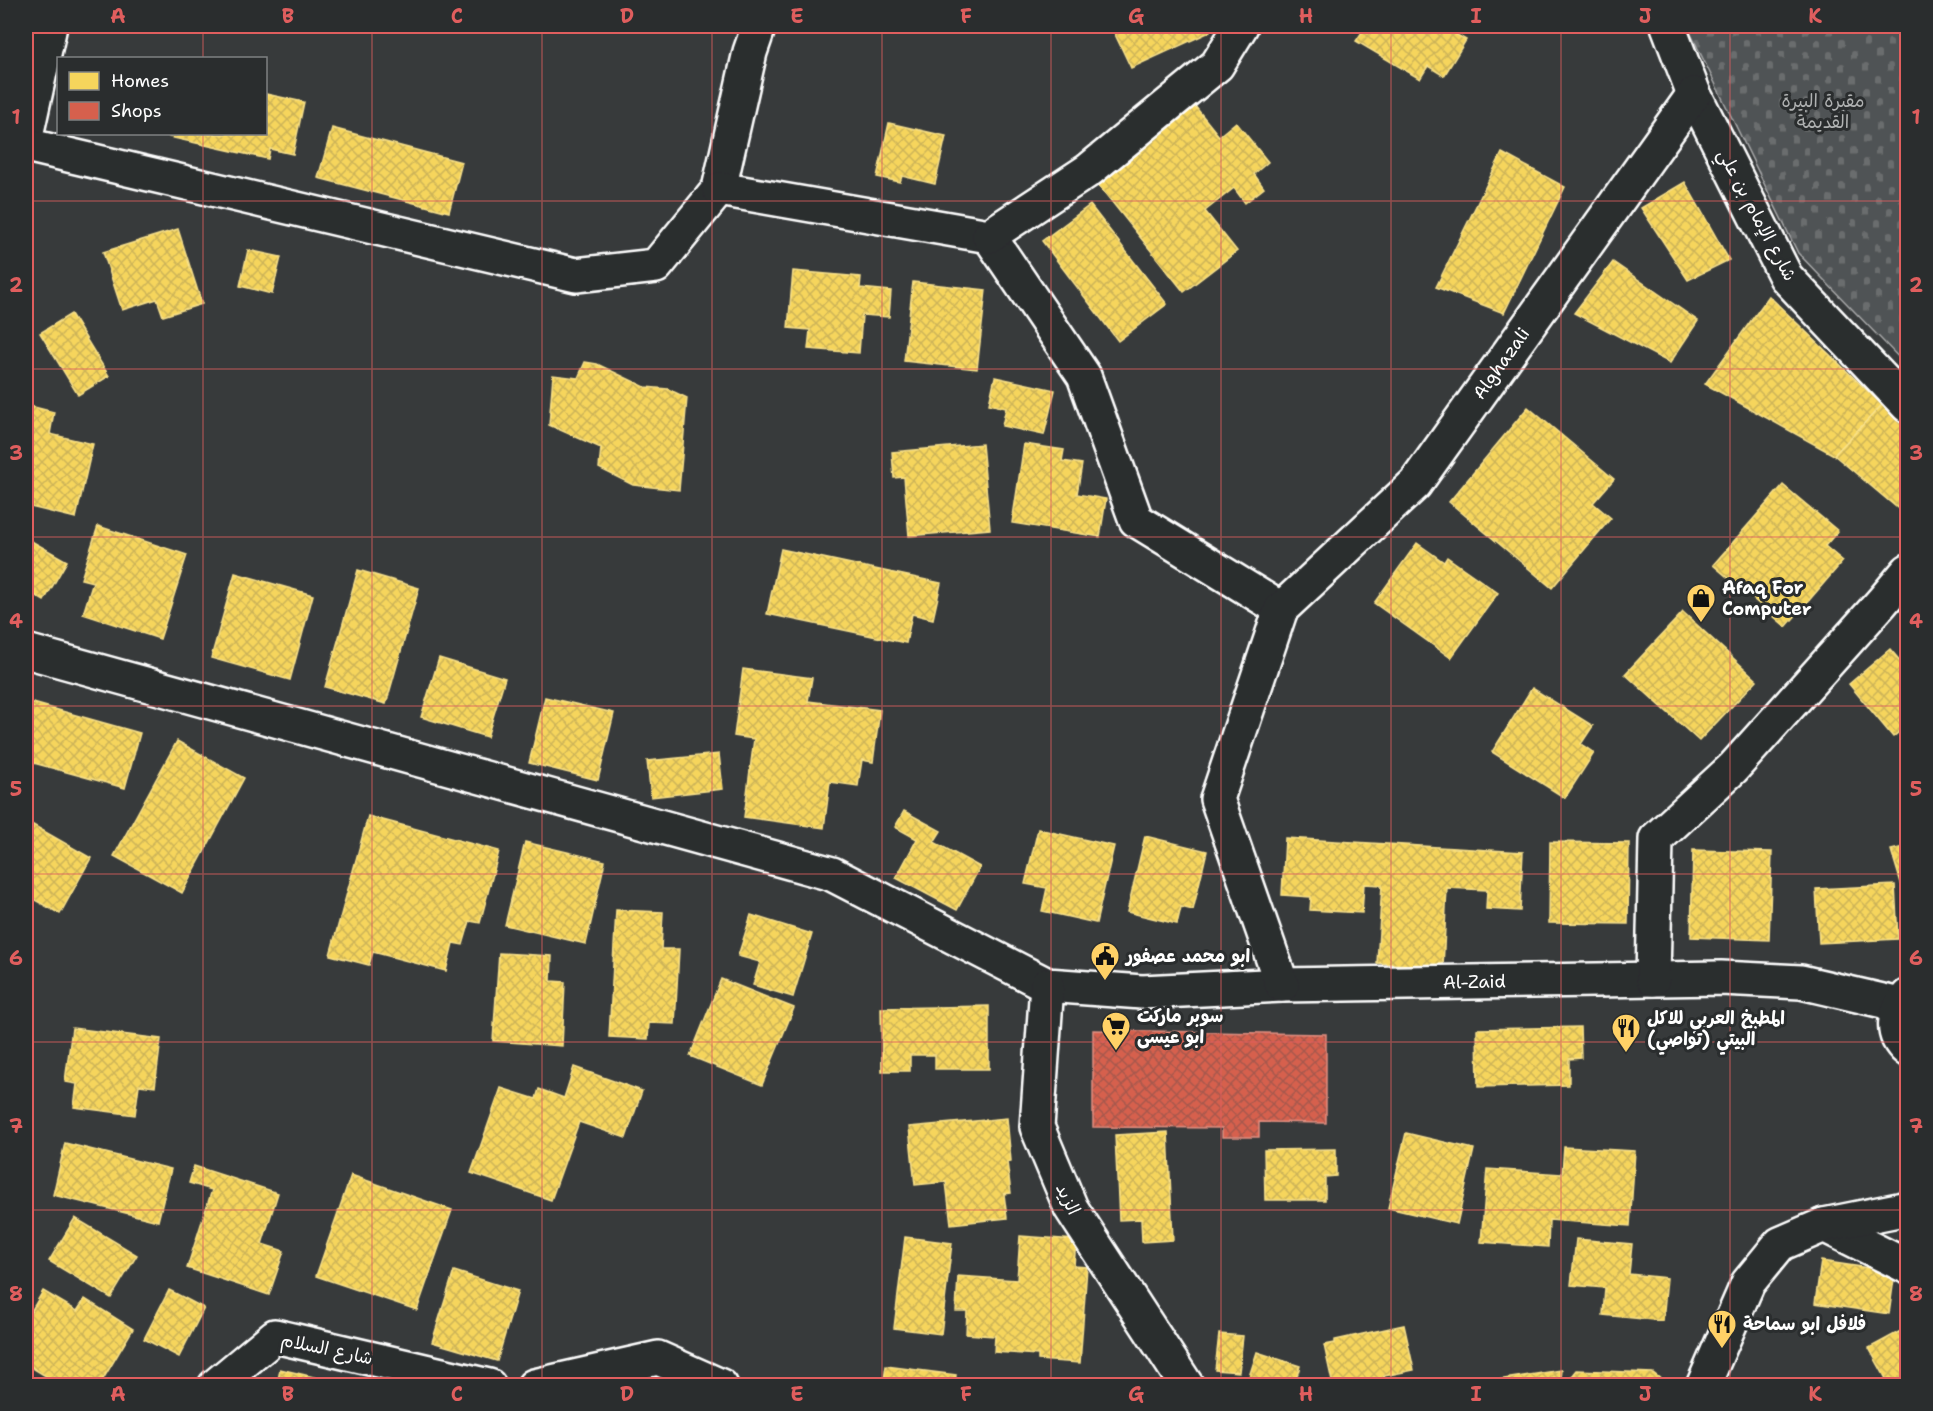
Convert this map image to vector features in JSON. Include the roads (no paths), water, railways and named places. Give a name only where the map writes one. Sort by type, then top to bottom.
[{"type":"street","points":[[26,136],[50,26]]},
{"type":"street","points":[[26,145],[576,275],[656,266],[719,189],[750,52],[759,26]]},
{"type":"street","points":[[719,189],[989,236],[1089,170],[1217,65],[1241,26]]},
{"type":"street","name":"شارع الإمام بن علي","points":[[1668,26],[1694,94],[1786,277],[1908,406]]},
{"type":"street","name":"Alghazali","points":[[1281,609],[1415,484],[1694,94]]},
{"type":"street","points":[[989,236],[1084,376],[1136,520],[1281,609],[1218,799],[1282,985]]},
{"type":"street","points":[[1653,980],[1656,839],[1733,768],[1908,571]]},
{"type":"street","points":[[26,651],[832,874],[1047,985]]},
{"type":"street","name":"Al-Zaid","points":[[1047,985],[1142,992],[1282,985],[1721,978],[1802,982],[1904,1000]]},
{"type":"street","name":"الزيد","points":[[1047,985],[1037,1127],[1071,1208],[1187,1386]]},
{"type":"street","points":[[1904,1000],[1896,1015],[1895,1027],[1898,1038],[1908,1050]]},
{"type":"street","points":[[1703,1386],[1748,1283],[1780,1244],[1824,1225],[1908,1208]]},
{"type":"street","points":[[1824,1225],[1908,1267]]},
{"type":"street","name":"شارع السلام","points":[[215,1386],[275,1336],[489,1386]]},
{"type":"street","points":[[534,1386],[658,1358],[722,1386]]},
{"type":"place","name":"Afaq For Computer","points":[[1701,624]]},
{"type":"place","name":"ابو محمد عصفور","points":[[1105,982]]},
{"type":"place","name":"سوبر ماركت ابو عيسی","points":[[1116,1052]]},
{"type":"place","name":"المطبخ العربي للاكل البيتي (تواصي)","points":[[1626,1054]]},
{"type":"place","name":"فلافل ابو سماحة","points":[[1722,1350]]},
{"type":"park label","name":"مقبرة البيرة القديمة","points":[[1823,111]]}]
